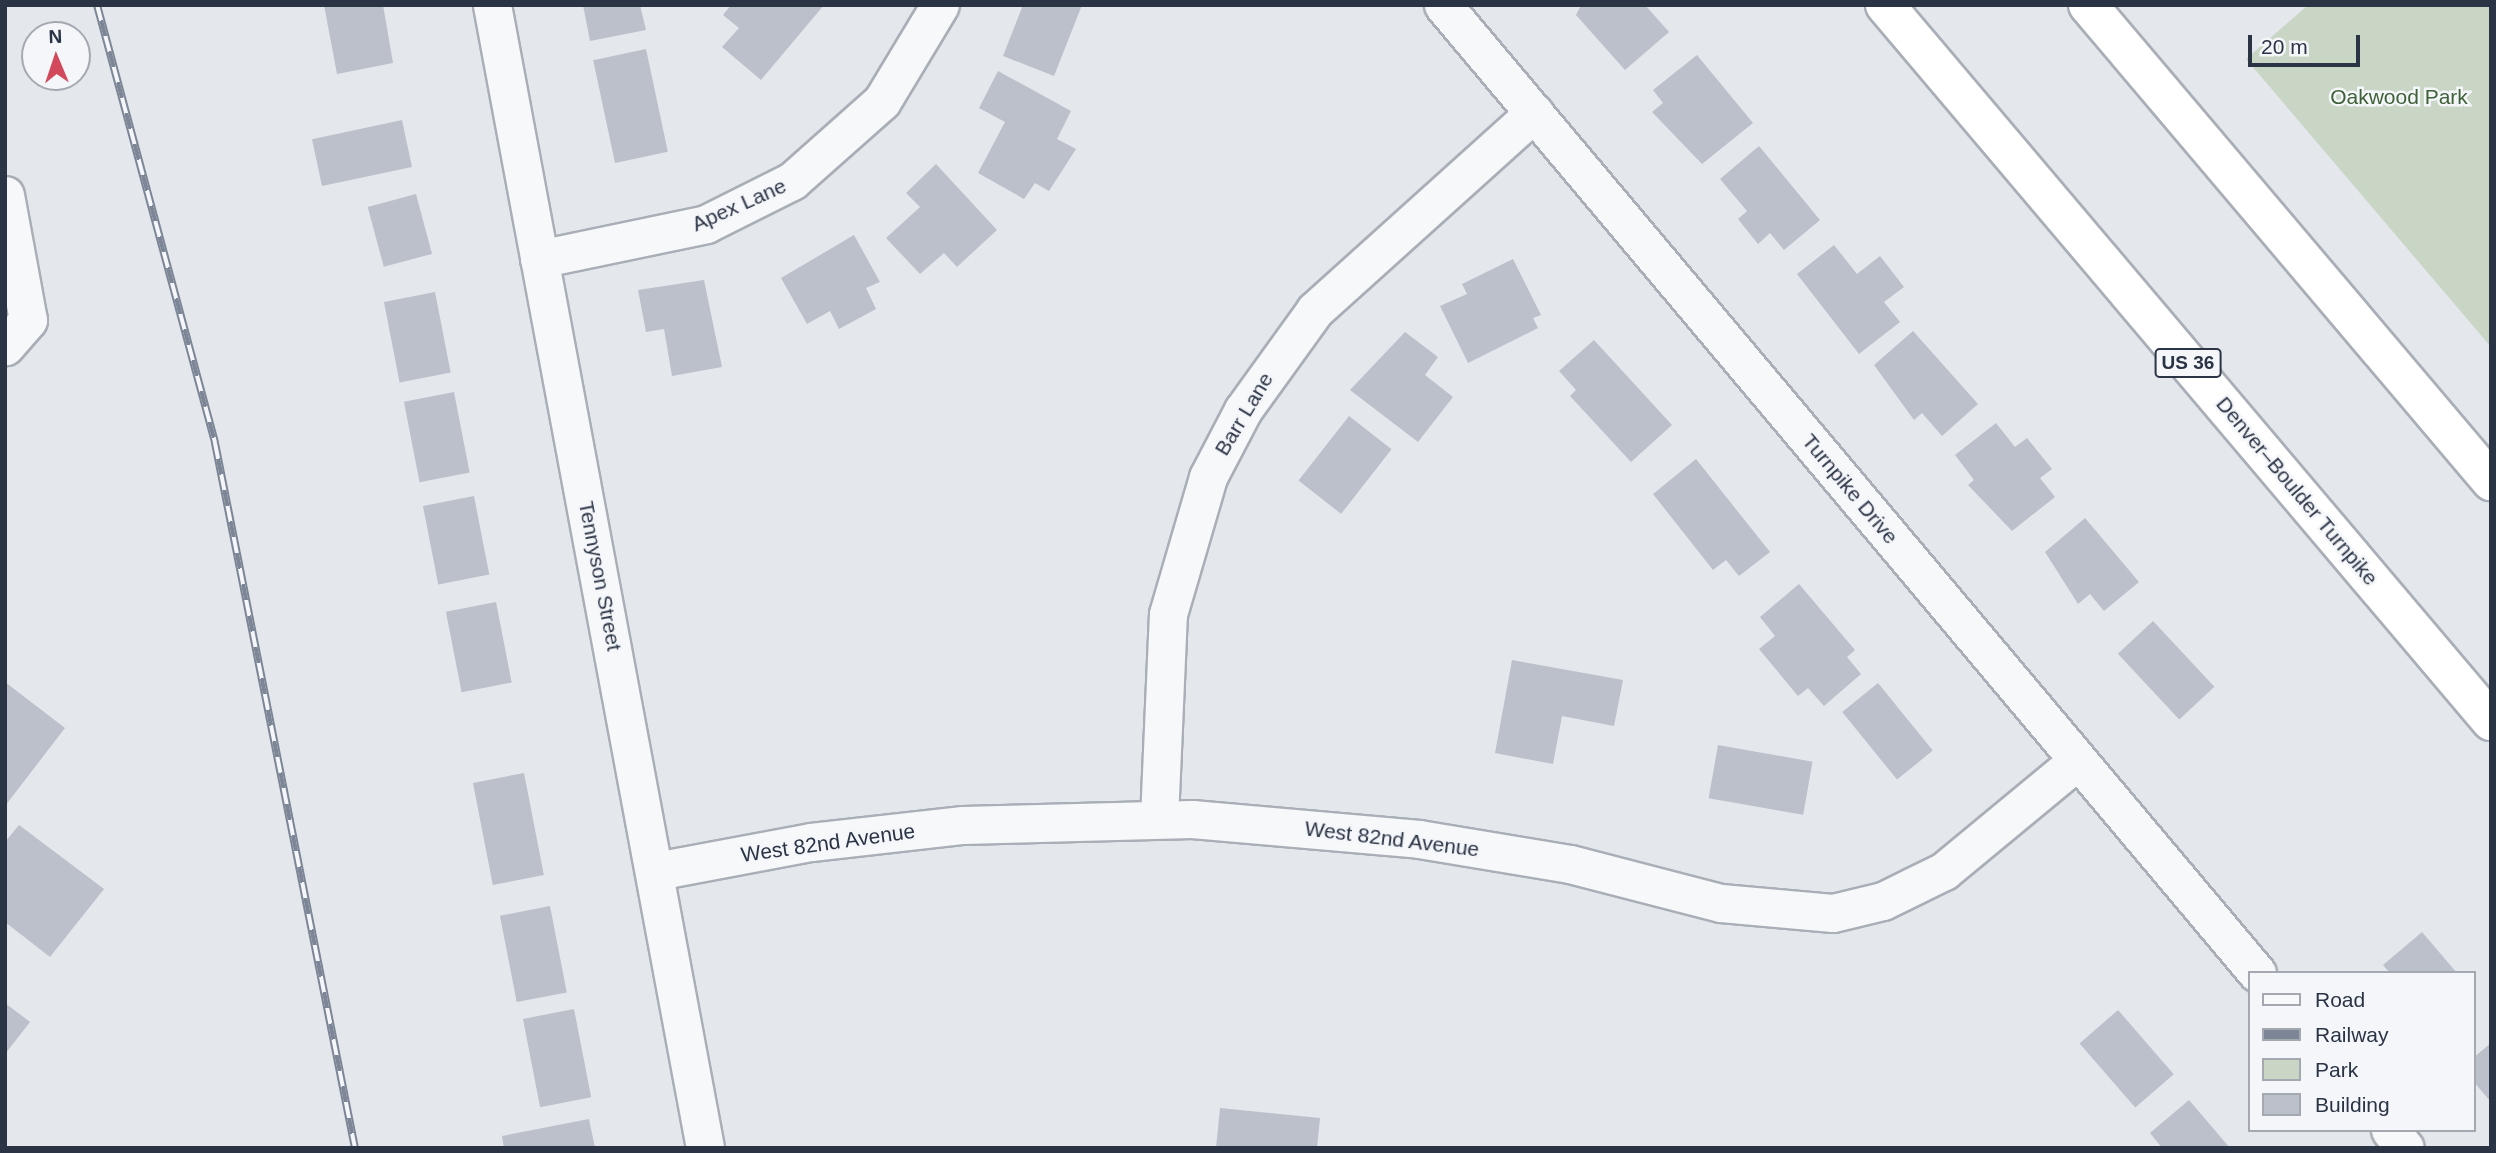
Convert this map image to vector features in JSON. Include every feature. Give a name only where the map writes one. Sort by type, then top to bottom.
[{"type":"highway","name":"Denver–Boulder Turnpike","points":[[1885,5],[2491,721]]},
{"type":"highway","points":[[2088,5],[2491,481]]},
{"type":"street","name":"Tennyson Street","points":[[492,5],[656,871],[705,1148]]},
{"type":"street","name":"Apex Lane","points":[[539,259],[706,224],[792,181],[882,101],[940,5]]},
{"type":"street","name":"Turnpike Drive","points":[[1443,5],[2255,971]]},
{"type":"street","name":"Barr Lane","points":[[1159,819],[1163,656],[1171,602],[1208,477],[1243,410],[1315,310],[1534,113]]},
{"type":"street","points":[[5,195],[29,320],[5,346]]},
{"type":"street","name":"West 82nd Avenue","points":[[656,871],[811,842],[963,825],[1159,819],[1419,839],[1570,864],[1721,903],[1833,913],[1883,901],[1944,871],[2077,761]]},
{"type":"street","points":[[2392,1132],[2405,1148]]},
{"type":"green space","name":"Oakwood Park","points":[[2308,5],[2491,5],[2491,347],[2246,59]]},
{"type":"building","points":[[324,5],[383,5],[393,63],[337,74]]},
{"type":"building","points":[[583,5],[640,5],[646,30],[590,41]]},
{"type":"building","points":[[731,5],[824,5],[761,80],[722,47],[739,28],[723,15]]},
{"type":"building","points":[[1023,5],[1082,5],[1054,76],[1003,56]]},
{"type":"building","points":[[1581,5],[1645,5],[1669,32],[1625,70],[1576,15]]},
{"type":"building","points":[[646,49],[668,152],[615,163],[593,60]]},
{"type":"building","points":[[1697,55],[1753,123],[1702,164],[1652,112],[1663,103],[1653,90]]},
{"type":"building","points":[[998,71],[1071,111],[1057,139],[1076,149],[1049,191],[1035,183],[1024,199],[978,173],[1005,122],[979,108]]},
{"type":"building","points":[[402,120],[412,167],[322,186],[312,139]]},
{"type":"building","points":[[1759,146],[1820,220],[1784,250],[1770,233],[1758,244],[1738,219],[1747,211],[1720,179]]},
{"type":"building","points":[[936,164],[997,230],[957,267],[944,253],[920,274],[886,238],[920,207],[906,193]]},
{"type":"building","points":[[416,194],[432,254],[384,267],[368,207]]},
{"type":"building","points":[[854,235],[880,282],[866,288],[876,309],[839,329],[830,311],[807,324],[781,278]]},
{"type":"building","points":[[1834,245],[1857,274],[1880,256],[1904,287],[1884,302],[1900,322],[1859,354],[1797,274]]},
{"type":"building","points":[[1513,259],[1541,315],[1533,318],[1538,328],[1468,363],[1440,306],[1467,294],[1462,284]]},
{"type":"building","points":[[704,280],[722,367],[672,376],[664,329],[646,332],[638,290]]},
{"type":"building","points":[[435,292],[451,372],[400,382],[384,302]]},
{"type":"building","points":[[1913,331],[1978,404],[1942,436],[1922,413],[1914,420],[1874,365]]},
{"type":"building","points":[[1405,332],[1438,357],[1425,375],[1453,397],[1418,442],[1350,390]]},
{"type":"building","points":[[1594,340],[1672,425],[1631,462],[1570,396],[1576,390],[1559,371]]},
{"type":"building","points":[[454,392],[470,472],[420,482],[404,402]]},
{"type":"building","points":[[1349,416],[1392,449],[1341,514],[1299,481]]},
{"type":"building","points":[[1996,423],[2015,447],[2027,438],[2052,469],[2040,478],[2055,497],[2012,531],[1968,485],[1974,480],[1955,455]]},
{"type":"building","points":[[1696,459],[1770,552],[1739,576],[1726,560],[1713,570],[1653,494]]},
{"type":"building","points":[[474,496],[489,575],[438,584],[423,506]]},
{"type":"building","points":[[2085,518],[2139,582],[2104,611],[2090,594],[2078,604],[2045,552]]},
{"type":"building","points":[[1799,584],[1855,650],[1847,657],[1861,674],[1824,706],[1808,688],[1798,696],[1759,649],[1775,636],[1760,617]]},
{"type":"building","points":[[496,602],[512,682],[462,692],[446,612]]},
{"type":"building","points":[[2153,621],[2214,687],[2179,720],[2118,654]]},
{"type":"building","points":[[1512,660],[1623,680],[1614,726],[1562,716],[1553,764],[1495,753]]},
{"type":"building","points":[[5,682],[65,728],[5,806]]},
{"type":"building","points":[[1878,683],[1933,751],[1897,780],[1842,712]]},
{"type":"building","points":[[1718,745],[1813,762],[1803,815],[1709,798]]},
{"type":"building","points":[[524,773],[544,875],[493,885],[473,783]]},
{"type":"building","points":[[19,825],[104,889],[50,957],[5,922],[5,842]]},
{"type":"building","points":[[550,906],[567,992],[517,1002],[500,916]]},
{"type":"building","points":[[2422,932],[2455,971],[2388,971],[2383,965]]},
{"type":"building","points":[[5,1003],[30,1022],[5,1054]]},
{"type":"building","points":[[574,1009],[591,1097],[540,1107],[523,1019]]},
{"type":"building","points":[[2118,1010],[2174,1074],[2135,1108],[2080,1043]]},
{"type":"building","points":[[2491,1043],[2491,1102],[2475,1083],[2475,1056]]},
{"type":"building","points":[[2189,1100],[2230,1148],[2162,1148],[2150,1133]]},
{"type":"building","points":[[1220,1108],[1320,1118],[1317,1148],[1216,1148]]},
{"type":"building","points":[[589,1119],[595,1148],[504,1148],[502,1136]]},
{"type":"railway","points":[[97,5],[215,443],[355,1148]]}]
